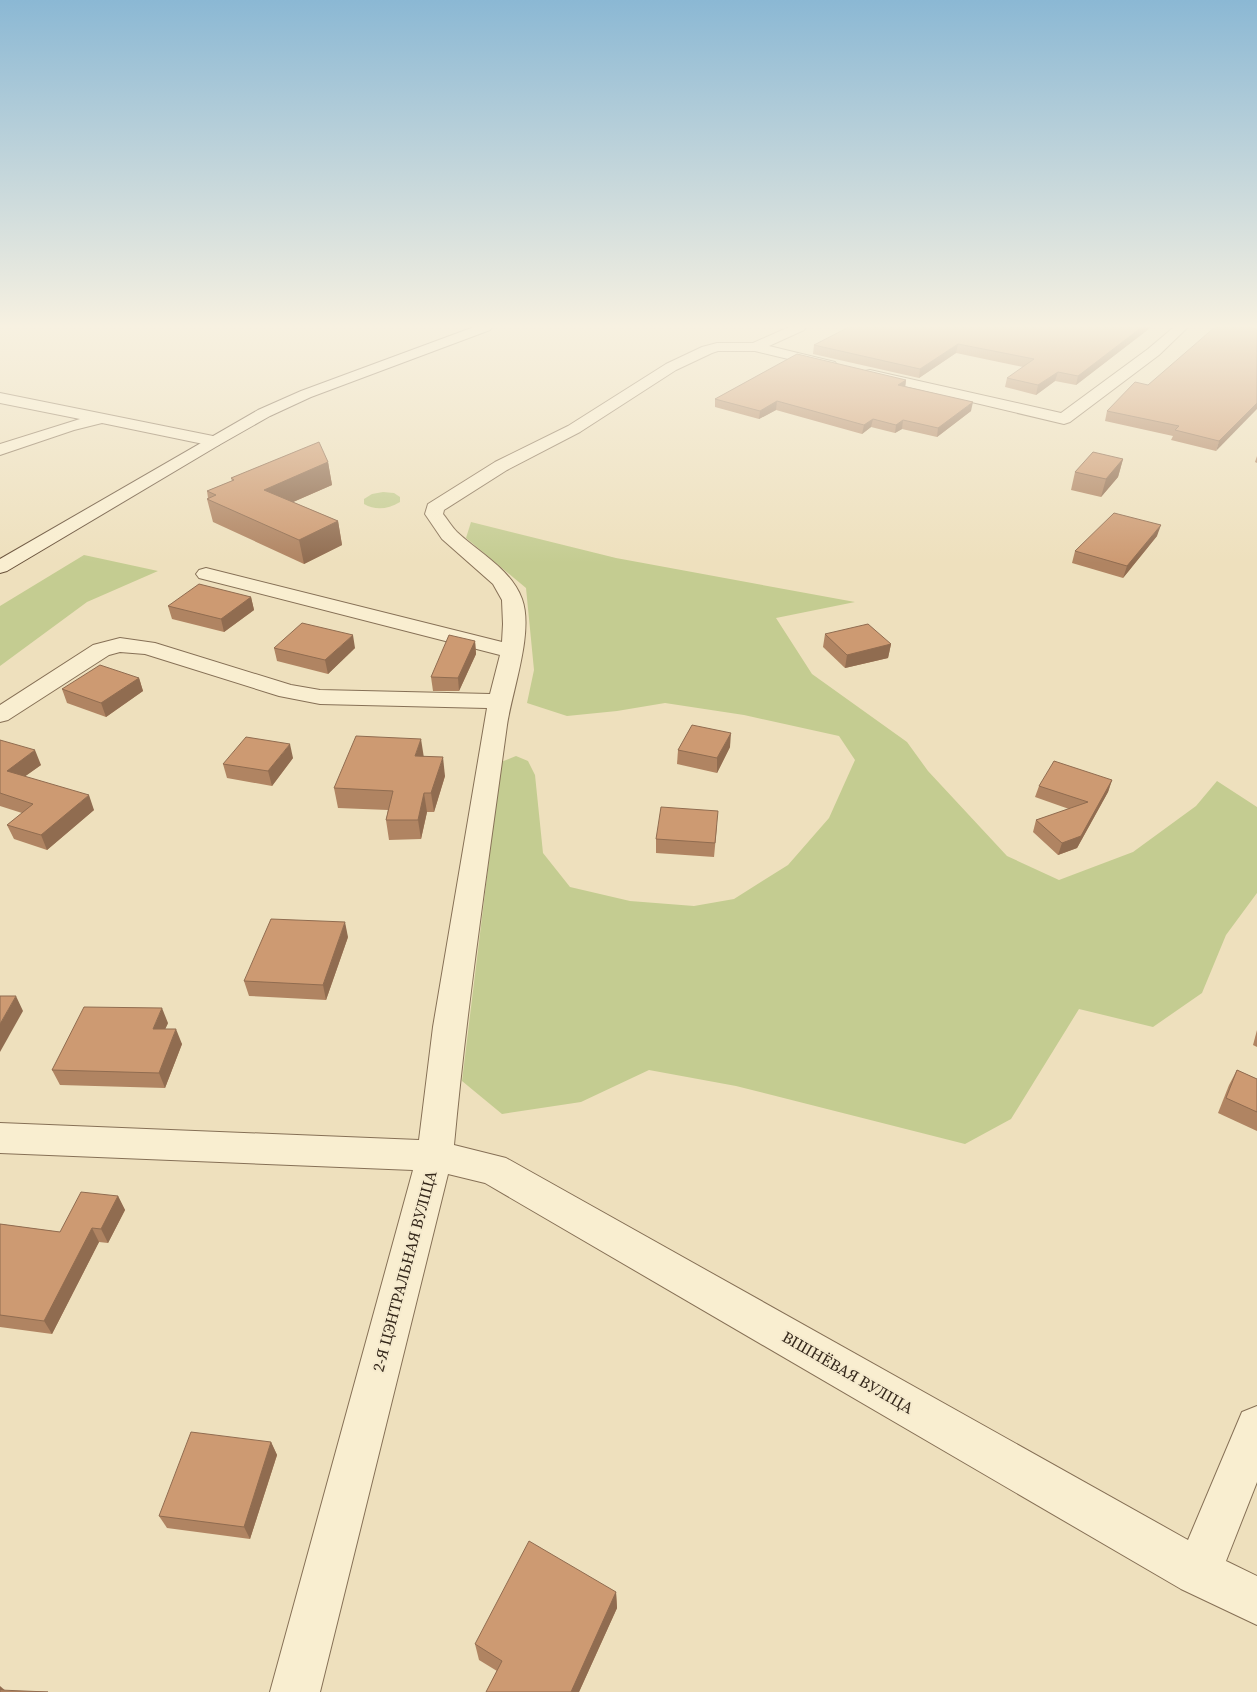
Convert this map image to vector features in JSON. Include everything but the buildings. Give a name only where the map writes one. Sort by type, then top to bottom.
[{"type":"street","points":[[38,406],[213,440]]},
{"type":"street","points":[[0,567],[213,440],[280,406]]},
{"type":"street","points":[[435,1156],[449,1027],[500,701],[512,651],[514,624],[512,600],[502,581],[449,535],[434,514],[435,508],[501,466],[574,429],[610,406]]},
{"type":"street","points":[[1007,406],[1064,419],[1079,406]]},
{"type":"street","points":[[0,450],[68,427],[100,419]]},
{"type":"street","points":[[206,574],[512,651]]},
{"type":"street","points":[[0,714],[101,650],[120,646],[147,648],[287,691],[320,697],[500,701]]},
{"type":"street","name":"2-Я ЦЭНТРАЛЬНАЯ ВУЛІЦА","points":[[0,1138],[435,1156],[295,1692]]},
{"type":"street","name":"ВІШНЁВАЯ ВУЛІЦА","points":[[435,1156],[493,1169],[1198,1572],[1257,1601]]},
{"type":"street","points":[[1198,1572],[1257,1426]]},
{"type":"green space","points":[[394,493],[400,497],[400,502],[382,508],[373,508],[364,504],[364,499],[372,494]]},
{"type":"green space","points":[[471,522],[616,558],[855,602],[776,618],[812,674],[907,742],[928,771],[1007,856],[1059,880],[1133,852],[1196,806],[1217,781],[1257,807],[1257,893],[1226,935],[1202,993],[1153,1027],[1079,1009],[1011,1119],[965,1144],[736,1086],[649,1070],[581,1102],[502,1114],[462,1081],[501,762],[516,756],[528,761],[535,775],[543,853],[570,887],[630,901],[694,906],[734,899],[788,865],[829,818],[855,760],[839,736],[744,715],[665,703],[617,711],[567,716],[527,703],[534,670],[526,588],[466,538]]},
{"type":"green space","points":[[84,555],[158,571],[87,602],[0,666],[0,606]]}]
